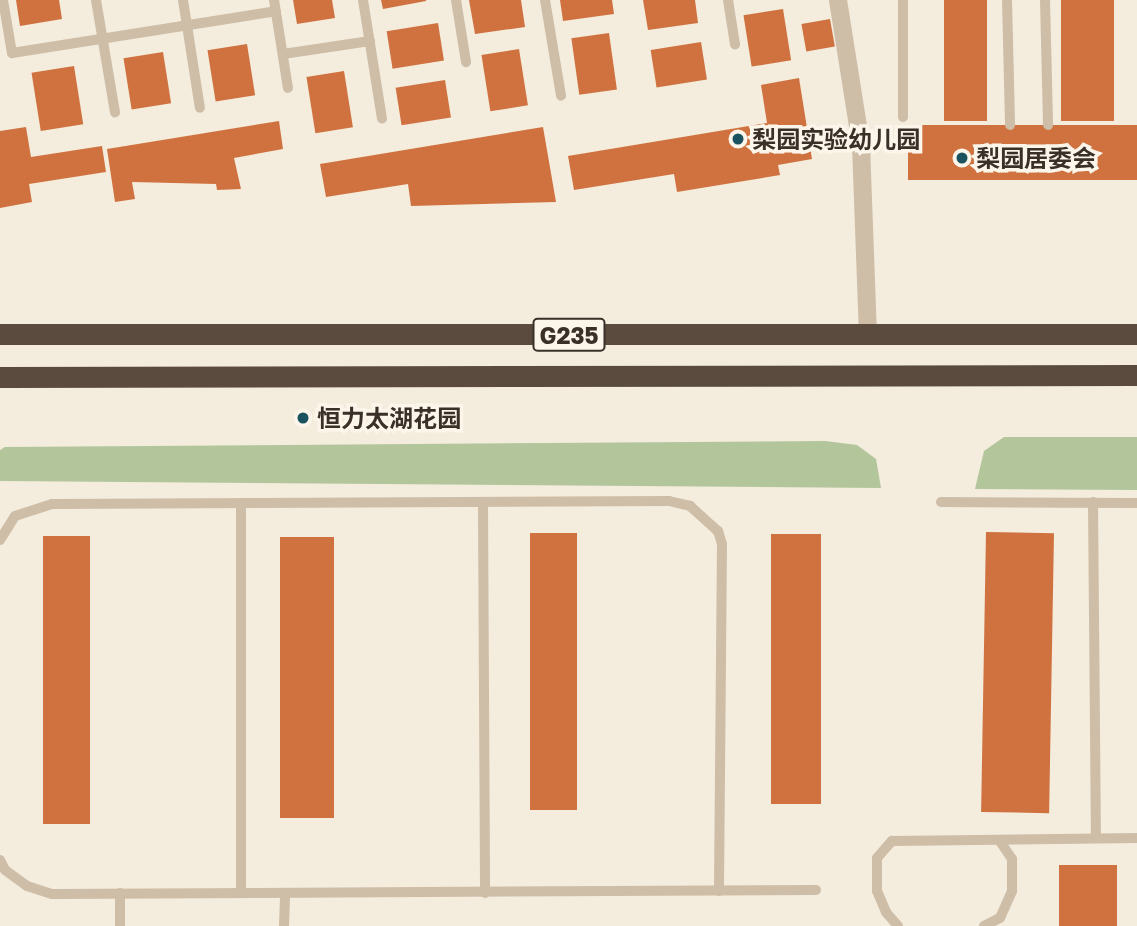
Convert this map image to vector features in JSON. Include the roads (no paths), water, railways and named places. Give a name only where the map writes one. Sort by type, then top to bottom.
[{"type":"highway","name":"G235","points":[[0,334],[1137,334]]},
{"type":"highway","name":"G235","points":[[0,377],[1137,375]]},
{"type":"street","points":[[838,0],[861,145],[867,335]]},
{"type":"lane","points":[[3,0],[5,44],[12,53],[187,25],[275,5],[288,88]]},
{"type":"lane","points":[[96,0],[115,112]]},
{"type":"lane","points":[[183,0],[200,108]]},
{"type":"lane","points":[[363,0],[382,118]]},
{"type":"lane","points":[[456,0],[466,62]]},
{"type":"lane","points":[[545,0],[561,96]]},
{"type":"lane","points":[[728,0],[735,44]]},
{"type":"lane","points":[[902,0],[903,117]]},
{"type":"lane","points":[[1007,0],[1010,125]]},
{"type":"lane","points":[[1045,0],[1048,125]]},
{"type":"lane","points":[[283,54],[370,41]]},
{"type":"lane","points":[[482,502],[485,893]]},
{"type":"lane","points":[[0,540],[15,516],[52,504],[669,502],[690,506],[718,531],[723,544],[719,891]]},
{"type":"lane","points":[[941,502],[1137,503]]},
{"type":"lane","points":[[1093,502],[1096,838]]},
{"type":"lane","points":[[241,893],[242,503]]},
{"type":"lane","points":[[898,926],[886,912],[877,891],[877,858],[892,841],[1137,838]]},
{"type":"lane","points":[[984,926],[1000,918],[1012,891],[1012,859],[999,840]]},
{"type":"lane","points":[[0,860],[5,870],[27,886],[51,894],[816,890]]},
{"type":"lane","points":[[120,893],[120,926]]},
{"type":"lane","points":[[284,926],[285,894]]},
{"type":"place","name":"梨园实验幼儿园","points":[[738,139]]},
{"type":"place","name":"梨园居委会","points":[[962,158]]},
{"type":"place","name":"恒力太湖花园","points":[[303,418]]}]
